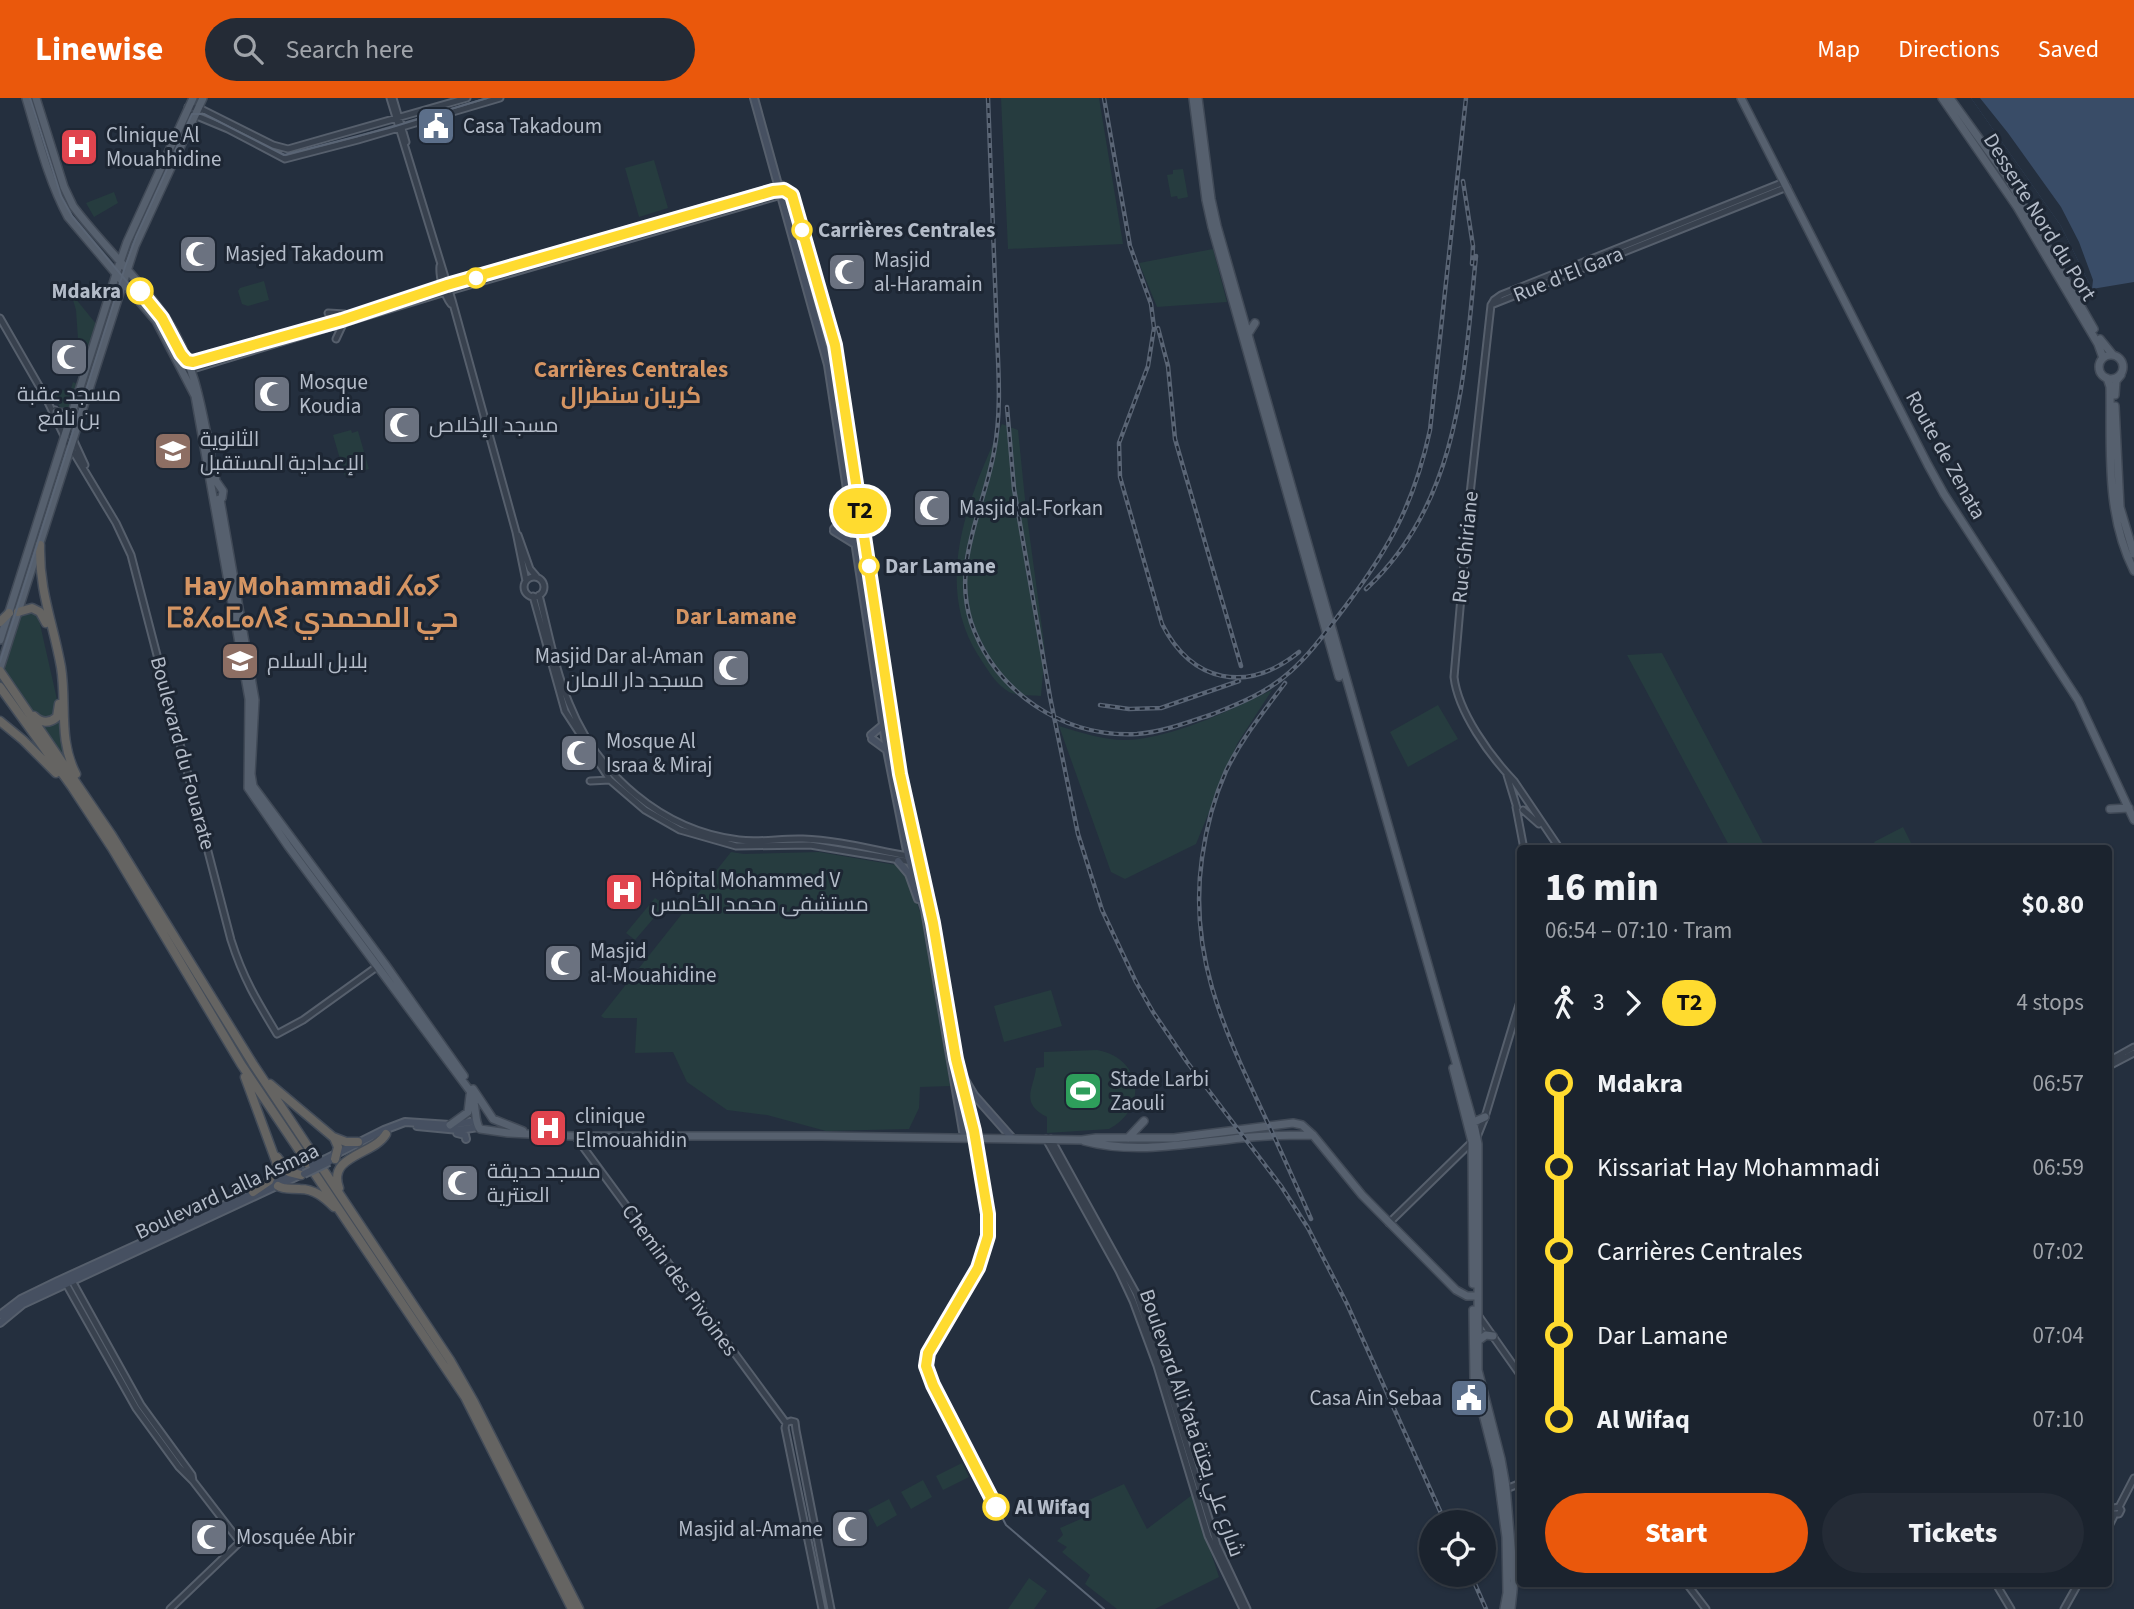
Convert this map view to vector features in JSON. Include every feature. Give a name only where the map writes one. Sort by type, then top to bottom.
[{"type":"highway","points":[[40,545],[40,578],[61,668],[66,750],[74,770],[253,1064],[465,1397],[572,1609]]},
{"type":"highway","points":[[0,622],[14,610],[36,605],[47,614]]},
{"type":"highway","points":[[14,610],[32,608],[40,612],[44,619],[57,671],[60,705],[57,717],[47,722],[38,720],[15,692]]},
{"type":"highway","points":[[2,672],[111,834]]},
{"type":"highway","points":[[0,687],[88,812],[241,1064],[464,1382],[579,1609]]},
{"type":"highway","points":[[0,721],[42,757],[88,812]]},
{"type":"highway","points":[[241,1064],[277,1164],[273,1175],[253,1192]]},
{"type":"highway","points":[[253,1064],[272,1086],[333,1137],[346,1142],[358,1142]]},
{"type":"highway","points":[[345,1210],[337,1183],[337,1171],[344,1162],[378,1142],[386,1134]]},
{"type":"highway","points":[[332,1158],[338,1147],[333,1137]]},
{"type":"highway","points":[[275,1155],[287,1171],[300,1173]]},
{"type":"highway","points":[[276,1184],[281,1189],[315,1192],[345,1210]]},
{"type":"main road","points":[[26,98],[48,171],[68,217],[156,321],[186,366]]},
{"type":"main road","points":[[36,98],[64,187],[73,206],[166,318],[186,366],[216,494],[255,701],[251,774],[253,786],[482,1100],[493,1125],[489,1129]]},
{"type":"main road","points":[[0,640],[40,545],[67,458],[74,410],[120,261],[192,98]]},
{"type":"main road","points":[[2,672],[14,610],[69,438],[127,271],[145,222],[203,98]]},
{"type":"main road","points":[[754,98],[832,364],[889,738],[927,920],[964,1137]]},
{"type":"main road","points":[[1195,98],[1213,212],[1474,1122],[1474,1379],[1497,1468],[1506,1537],[1507,1593],[1504,1609]]},
{"type":"main road","points":[[1195,98],[1206,200],[1212,227],[1474,1139]]},
{"type":"main road","name":"Route de Zenata","points":[[1741,98],[1944,494],[2078,700],[2134,820]]},
{"type":"main road","name":"Desserte Nord du Port","points":[[1942,98],[2017,207],[2098,344],[2103,358]]},
{"type":"main road","name":"Desserte Nord du Port","points":[[1950,98],[2007,177],[2103,344],[2113,355]]},
{"type":"main road","points":[[783,195],[827,363],[887,750],[935,924],[962,1075],[974,1095],[1012,1138]]},
{"type":"main road","points":[[120,293],[130,291]]},
{"type":"main road","points":[[1248,334],[1255,323]]},
{"type":"main road","points":[[2134,554],[2123,523],[2117,475],[2115,390],[2116,381],[2124,369],[2123,362],[2113,355],[2103,358],[2100,371],[2107,378],[2110,387],[2112,501],[2121,540],[2134,571]]},
{"type":"main road","points":[[2107,378],[2121,375]]},
{"type":"main road","points":[[56,412],[68,413],[74,410]]},
{"type":"main road","points":[[67,458],[77,457]]},
{"type":"main road","points":[[216,494],[250,705],[247,788],[470,1091],[475,1101],[477,1122],[483,1130],[575,1136],[1012,1138],[1082,1140],[1136,1147],[1220,1142],[1285,1134],[1313,1135]]},
{"type":"main road","points":[[850,513],[834,530],[855,544]]},
{"type":"main road","points":[[883,725],[871,737],[887,750]]},
{"type":"main road","points":[[2110,809],[2129,808]]},
{"type":"main road","points":[[898,861],[909,874],[927,920]]},
{"type":"main road","points":[[450,1125],[468,1112],[470,1091]]},
{"type":"main road","points":[[477,1122],[482,1113],[527,1133]]},
{"type":"main road","points":[[1474,1122],[1485,1117]]},
{"type":"main road","points":[[1128,1138],[1144,1121]]},
{"type":"main road","name":"Boulevard Lalla Asmaa","points":[[332,1158],[358,1142],[405,1122],[450,1125],[477,1122]]},
{"type":"main road","name":"Boulevard Lalla Asmaa","points":[[0,1315],[21,1299],[68,1281],[386,1134],[408,1126],[459,1130],[477,1122]]},
{"type":"main road","points":[[1082,1140],[1174,1138],[1293,1123],[1303,1125],[1362,1195],[1456,1290],[1476,1297]]},
{"type":"main road","points":[[435,1128],[463,1134],[466,1139]]},
{"type":"main road","name":"Boulevard Lalla Asmaa","points":[[0,1323],[20,1306],[68,1281],[253,1192],[276,1184]]},
{"type":"main road","points":[[1475,1313],[1479,1378],[1501,1459],[1506,1489],[1514,1581],[1511,1609]]},
{"type":"main road","points":[[1478,1342],[1486,1335],[1493,1336]]},
{"type":"street","points":[[392,98],[516,532],[526,581],[525,592],[536,596]]},
{"type":"street","points":[[186,110],[198,112],[282,149],[288,149],[467,98]]},
{"type":"street","points":[[198,112],[285,159],[500,98]]},
{"type":"street","name":"Rue d'El Gara","points":[[1491,305],[1501,295],[1785,185]]},
{"type":"street","points":[[186,366],[445,283],[780,186]]},
{"type":"street","points":[[186,366],[344,324],[447,291],[783,195]]},
{"type":"street","points":[[432,288],[440,269]]},
{"type":"street","name":"Rue Ghiriane","points":[[1491,305],[1468,508],[1454,677],[1460,702],[1507,775],[1519,807],[1523,845]]},
{"type":"street","points":[[328,313],[349,315]]},
{"type":"street","name":"Boulevard du Fouarate","points":[[0,318],[87,472]]},
{"type":"street","points":[[336,339],[344,324]]},
{"type":"street","name":"Boulevard du Fouarate","points":[[46,398],[127,543],[139,580],[239,968],[277,1034],[313,1013],[378,966]]},
{"type":"street","points":[[516,532],[522,541],[531,571],[544,586],[536,596],[535,609],[565,711],[610,780],[645,810],[663,821],[714,841],[740,847],[810,845],[898,861],[915,859]]},
{"type":"street","points":[[526,581],[530,577],[539,578]]},
{"type":"street","points":[[536,596],[575,716],[612,773],[657,811],[705,832],[741,841],[813,840],[915,859]]},
{"type":"street","points":[[526,606],[535,609]]},
{"type":"street","name":"Rue Ghiriane","points":[[1507,775],[1514,781],[1555,845]]},
{"type":"street","points":[[590,781],[610,780]]},
{"type":"street","points":[[1526,800],[1518,798],[1519,807],[1535,819],[1555,845]]},
{"type":"street","points":[[1519,807],[1526,800]]},
{"type":"street","points":[[1519,824],[1535,819]]},
{"type":"street","points":[[1389,1223],[1474,1139],[1485,1117],[1517,1011]]},
{"type":"street","points":[[2112,1061],[2134,1048]]},
{"type":"street","points":[[2112,1062],[2134,1053]]},
{"type":"street","name":"Chemin des Pivoines","points":[[575,1136],[786,1423]]},
{"type":"street","name":"Boulevard Ali Yata شارع علي يعتة","points":[[1048,1139],[1136,1293],[1212,1544],[1245,1609]]},
{"type":"street","points":[[68,1281],[136,1408],[179,1467],[240,1542],[170,1609]]},
{"type":"street","points":[[1475,1313],[1517,1370]]},
{"type":"street","points":[[822,1609],[788,1432],[785,1428],[789,1421],[795,1422],[831,1609]]},
{"type":"street","points":[[788,1432],[796,1430]]},
{"type":"street","points":[[2112,1520],[2114,1508],[2119,1507],[2134,1478]]},
{"type":"street","points":[[1506,1489],[1517,1485]]},
{"type":"street","points":[[2127,1491],[2127,1497],[2133,1500]]},
{"type":"street","points":[[1689,1587],[1706,1609]]},
{"type":"street","points":[[1998,1587],[2011,1609]]},
{"type":"street","points":[[2064,1609],[2076,1587]]},
{"type":"green space","points":[[1001,98],[1099,98],[1123,244],[1008,249]]},
{"type":"green space","points":[[654,160],[668,208],[639,217],[625,168]]},
{"type":"green space","points":[[1183,169],[1188,197],[1171,197],[1167,175],[1173,174],[1173,170]]},
{"type":"green space","points":[[114,192],[118,203],[94,217],[86,203]]},
{"type":"green space","points":[[1213,249],[1227,302],[1157,307],[1139,263]]},
{"type":"green space","points":[[264,281],[269,300],[248,306],[242,304],[238,291],[240,288]]},
{"type":"green space","points":[[71,293],[97,325],[84,367],[80,368],[76,310]]},
{"type":"green space","points":[[73,382],[79,385],[73,406],[65,409],[60,407],[52,393],[55,388],[70,392]]},
{"type":"green space","points":[[1002,424],[1018,430],[1045,650],[1041,696],[1012,693],[995,680],[978,655],[965,627],[958,598],[957,568],[968,509]]},
{"type":"green space","points":[[351,430],[352,433],[358,431],[369,469],[345,476],[333,435]]},
{"type":"green space","points":[[37,611],[61,717],[61,741],[70,769],[3,668],[21,612]]},
{"type":"green space","points":[[1662,653],[1764,845],[1729,845],[1627,655]]},
{"type":"green space","points":[[1272,690],[1237,744],[1196,844],[1125,879],[1111,872],[1059,726],[1109,739],[1139,739],[1191,726]]},
{"type":"green space","points":[[1438,705],[1458,739],[1408,767],[1390,732]]},
{"type":"green space","points":[[1903,827],[1912,845],[1876,845],[1874,842]]},
{"type":"green space","points":[[731,852],[819,852],[896,865],[907,873],[927,933],[950,1086],[920,1087],[919,1108],[909,1129],[826,1131],[767,1115],[727,1110],[687,1082],[673,1052],[635,1053],[637,1018],[601,1016]]},
{"type":"green space","points":[[655,898],[665,905],[635,940],[626,933]]},
{"type":"green space","points":[[1051,990],[1062,1026],[1004,1042],[994,1006]]},
{"type":"green space","name":"Stade Larbi Zaouli","points":[[1097,1050],[1112,1055],[1131,1073],[1135,1097],[1130,1109],[1122,1120],[1109,1129],[1047,1133],[1047,1117],[1033,1106],[1030,1095],[1036,1068],[1044,1067],[1044,1052]]},
{"type":"green space","points":[[962,1463],[969,1477],[943,1490],[936,1476]]},
{"type":"green space","points":[[923,1480],[932,1497],[911,1509],[901,1492]]},
{"type":"green space","points":[[1124,1484],[1147,1529],[1192,1495],[1219,1577],[1155,1609],[1117,1609],[1085,1584],[1090,1575],[1062,1552],[1067,1547],[1057,1541],[1063,1535],[1060,1528],[1083,1518],[1078,1505]]},
{"type":"green space","points":[[889,1499],[897,1515],[877,1527],[868,1510]]},
{"type":"green space","points":[[1029,1578],[1047,1591],[1034,1609],[1008,1609]]},
{"type":"water","points":[[1971,98],[2134,98],[2134,282],[2092,289],[2061,226]]},
{"type":"pier","points":[[1971,98],[1980,98],[2061,207],[2079,242],[2093,280],[2092,289],[2061,226]]},
{"type":"tram line","points":[[30,98],[61,196],[72,216],[159,320],[181,359],[192,365],[774,194],[785,193],[790,197],[833,345],[897,773],[930,924],[952,1059],[970,1132]]},
{"type":"tram line","points":[[0,662],[125,267],[192,114],[204,114],[284,155],[389,128],[487,98]]},
{"type":"tram line","name":"T2","points":[[140,291],[162,318],[181,354],[187,361],[193,362],[773,191],[784,190],[792,195],[835,345],[900,774],[933,923],[956,1059],[969,1106],[985,1186],[988,1236],[984,1253],[972,1280],[932,1344],[926,1366],[933,1385],[996,1507]]},
{"type":"tram line","points":[[977,1144],[988,1211],[987,1238],[978,1266],[932,1345],[928,1360],[929,1376],[1006,1525],[1104,1609]]},
{"type":"railway","points":[[988,98],[999,398],[994,452],[967,557],[966,600],[971,622],[982,647],[997,670],[1035,706],[1058,719],[1083,728],[1137,734],[1166,729],[1234,706],[1273,685],[1291,671],[1345,607],[1375,564],[1398,524],[1416,480],[1430,430],[1466,98]]},
{"type":"railway","points":[[1104,98],[1130,246],[1151,304],[1154,328],[1148,366],[1119,443],[1120,477],[1162,624],[1174,644],[1189,659],[1205,670],[1222,676],[1260,674],[1299,652]]},
{"type":"railway","points":[[1463,181],[1473,246],[1472,264]]},
{"type":"railway","points":[[1366,589],[1397,555],[1421,517],[1439,477],[1461,391],[1476,256]]},
{"type":"railway","points":[[1158,328],[1168,366],[1175,439],[1241,666]]},
{"type":"railway","points":[[1007,407],[1014,489],[1050,697],[1078,834],[1102,910],[1153,1012],[1187,1062],[1281,1186],[1308,1228],[1347,1304],[1440,1510]]},
{"type":"railway","points":[[1100,705],[1129,709],[1161,708],[1239,681]]},
{"type":"railway","points":[[1285,683],[1239,747],[1218,792],[1202,858],[1200,928],[1213,992],[1224,1023],[1311,1219]]},
{"type":"railway","points":[[1476,1587],[1486,1609]]},
{"type":"place","name":"Casa Takadoum","points":[[436,126]]},
{"type":"place","name":"Clinique Al Mouahhidine","points":[[79,147]]},
{"type":"place","name":"Carrières Centrales","points":[[802,230]]},
{"type":"place","name":"Masjed Takadoum","points":[[198,254]]},
{"type":"place","name":"Masjid al-Haramain","points":[[847,272]]},
{"type":"place","name":"Mdakra","points":[[140,291]]},
{"type":"place","name":"مسجد عقبة بن نافع","points":[[69,357]]},
{"type":"place","name":"Mosque Koudia","points":[[272,394]]},
{"type":"place","name":"مسجد الإخلاص","points":[[402,425]]},
{"type":"place","name":"الثانوية الإعدادية المستقبل","points":[[173,451]]},
{"type":"place","name":"Masjid al-Forkan","points":[[932,508]]},
{"type":"place","name":"Dar Lamane","points":[[869,566]]},
{"type":"place","name":"بلابل السلام","points":[[240,661]]},
{"type":"place","name":"Masjid Dar al-Aman مسجد دار الامان","points":[[731,668]]},
{"type":"place","name":"Mosque Al Israa & Miraj","points":[[579,753]]},
{"type":"place","name":"Hôpital Mohammed V مستشفى محمد الخامس","points":[[624,892]]},
{"type":"place","name":"Masjid al-Mouahidine","points":[[563,963]]},
{"type":"place","name":"Stade Larbi Zaouli","points":[[1083,1091]]},
{"type":"place","name":"clinique Elmouahidin","points":[[548,1128]]},
{"type":"place","name":"مسجد حديقة العنترية","points":[[460,1183]]},
{"type":"place","name":"Casa Ain Sebaa","points":[[1469,1398]]},
{"type":"place","name":"Al Wifaq","points":[[996,1507]]},
{"type":"place","name":"Masjid al-Amane","points":[[850,1529]]},
{"type":"place","name":"Mosquée Abir","points":[[209,1537]]},
{"type":"district","name":"Carrières Centrales كريان سنطرال","points":[[631,382]]},
{"type":"district","name":"Hay Mohammadi ⵃⴰⵢ ⵎⵓⵃⴰⵎⴰⴷⵉ حي المحمدي","points":[[312,601]]},
{"type":"district","name":"Dar Lamane","points":[[736,616]]}]
